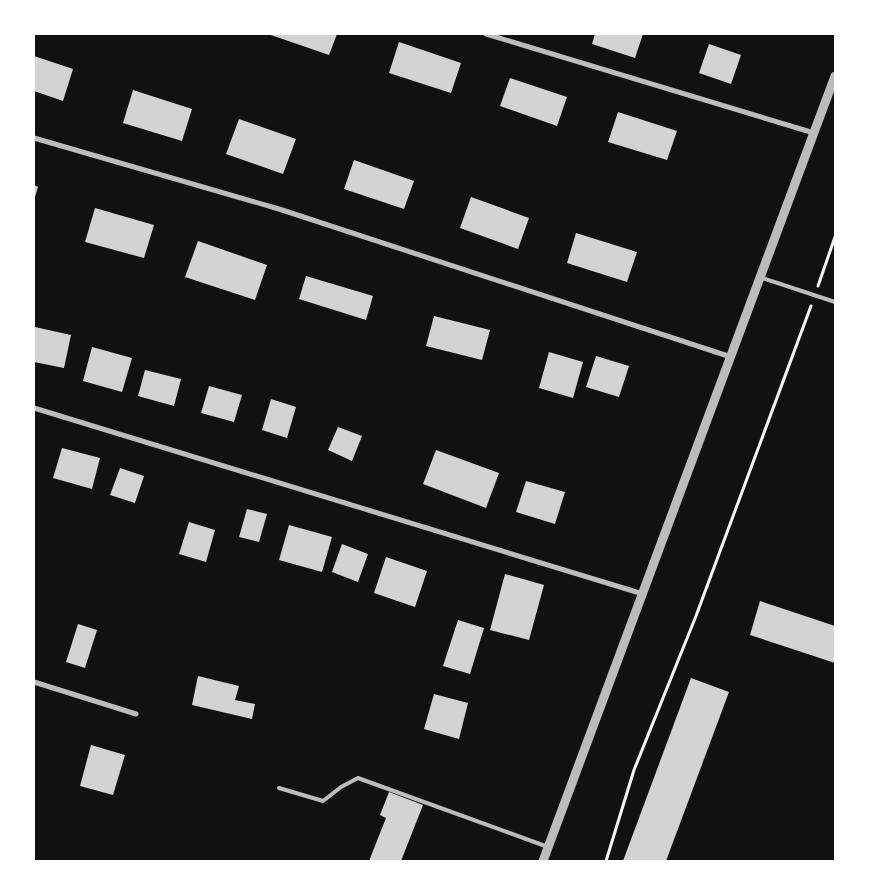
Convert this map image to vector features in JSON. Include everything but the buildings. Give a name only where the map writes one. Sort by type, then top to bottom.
[{"type":"street","points":[[486,34],[814,133]]},
{"type":"street","points":[[543,861],[835,76]]},
{"type":"street","points":[[34,138],[278,209],[731,357]]},
{"type":"street","points":[[34,408],[643,594]]},
{"type":"street","points":[[34,682],[136,714]]},
{"type":"lane","points":[[760,278],[835,302]]},
{"type":"lane","points":[[279,788],[323,801],[358,778],[549,847]]},
{"type":"path","points":[[606,861],[634,770],[696,616],[835,237]]}]
